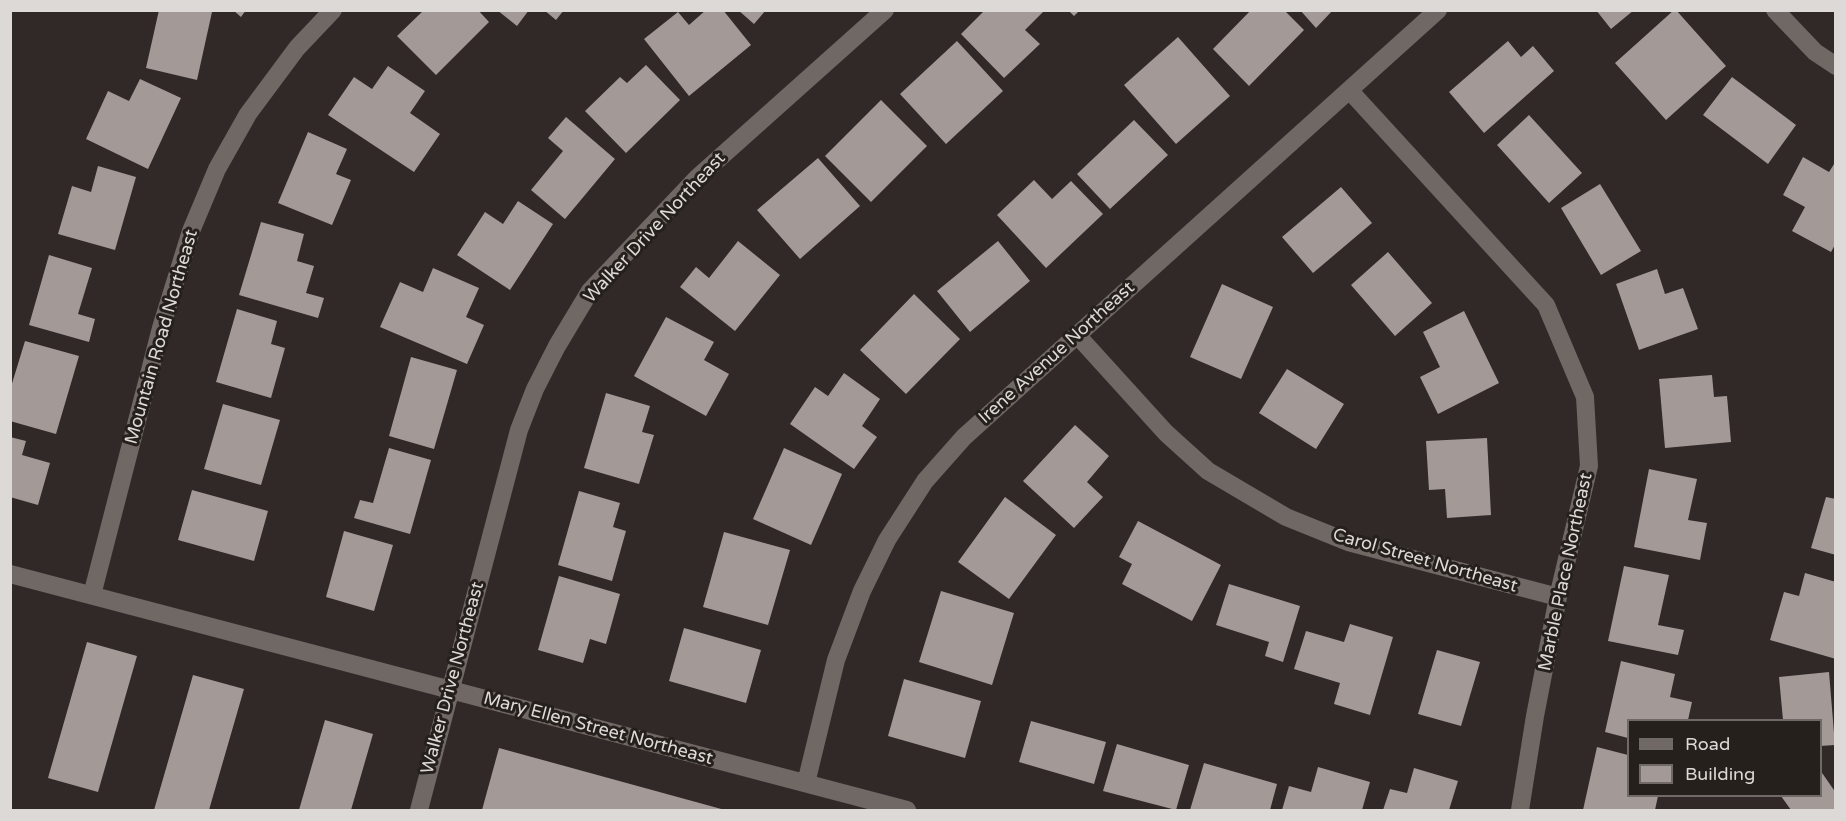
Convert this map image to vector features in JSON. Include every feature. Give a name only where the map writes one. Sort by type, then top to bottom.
[{"type":"street","name":"Mountain Road Northeast","points":[[92,595],[161,328],[191,231],[217,169],[248,114],[297,48],[333,10]]},
{"type":"street","name":"Walker Drive Northeast","points":[[419,810],[519,430],[535,389],[556,346],[590,291],[697,178],[885,10]]},
{"type":"street","name":"Irene Avenue Northeast","points":[[806,783],[836,660],[862,591],[887,540],[925,482],[964,437],[1350,92],[1438,10]]},
{"type":"street","points":[[1775,10],[1815,52],[1836,66]]},
{"type":"street","name":"Marble Place Northeast","points":[[1350,92],[1546,305],[1567,349],[1585,397],[1589,466],[1558,597],[1520,810]]},
{"type":"street","name":"Carol Street Northeast","points":[[1077,335],[1166,433],[1208,471],[1286,517],[1348,542],[1558,597]]},
{"type":"street","name":"Mary Ellen Street Northeast","points":[[10,574],[907,810]]},
{"type":"building","points":[[159,10],[212,12],[197,80],[146,68]]},
{"type":"building","points":[[233,10],[246,10],[241,17]]},
{"type":"building","points":[[424,10],[478,10],[489,22],[436,75],[397,36]]},
{"type":"building","points":[[497,10],[529,10],[517,26]]},
{"type":"building","points":[[544,10],[564,10],[556,20]]},
{"type":"building","points":[[706,10],[723,10],[751,45],[689,96],[644,39],[678,12],[689,25]]},
{"type":"building","points":[[738,10],[766,10],[754,24]]},
{"type":"building","points":[[985,10],[1045,10],[1025,30],[1040,44],[1004,78],[961,34]]},
{"type":"building","points":[[1068,10],[1080,10],[1074,16]]},
{"type":"building","points":[[1251,10],[1284,10],[1304,30],[1249,86],[1213,49]]},
{"type":"building","points":[[1300,10],[1333,10],[1316,28]]},
{"type":"building","points":[[1596,10],[1634,10],[1611,29]]},
{"type":"building","points":[[1674,10],[1726,66],[1666,120],[1615,63]]},
{"type":"building","points":[[1178,37],[1230,96],[1176,144],[1124,85]]},
{"type":"building","points":[[957,41],[1003,91],[946,144],[900,94]]},
{"type":"building","points":[[1508,41],[1521,57],[1533,46],[1554,71],[1484,133],[1449,92]]},
{"type":"building","points":[[646,65],[680,100],[626,153],[585,111],[620,77],[627,83]]},
{"type":"building","points":[[388,66],[425,91],[410,113],[440,134],[414,172],[328,115],[354,77],[372,89]]},
{"type":"building","points":[[1732,77],[1796,125],[1768,164],[1703,115]]},
{"type":"building","points":[[140,79],[181,98],[148,169],[86,139],[108,91],[129,101]]},
{"type":"building","points":[[881,100],[927,146],[871,202],[825,156]]},
{"type":"building","points":[[1529,115],[1582,173],[1549,203],[1497,145]]},
{"type":"building","points":[[566,117],[615,159],[565,219],[531,190],[563,151],[548,138]]},
{"type":"building","points":[[1134,120],[1168,155],[1110,209],[1077,174]]},
{"type":"building","points":[[308,132],[347,149],[336,174],[351,180],[332,225],[278,203]]},
{"type":"building","points":[[1803,157],[1829,172],[1836,161],[1836,243],[1831,252],[1792,231],[1805,207],[1783,195]]},
{"type":"building","points":[[818,158],[860,206],[800,259],[757,210]]},
{"type":"building","points":[[98,166],[136,177],[115,250],[58,234],[72,186],[91,192]]},
{"type":"building","points":[[1034,180],[1052,199],[1071,181],[1103,214],[1046,268],[997,215]]},
{"type":"building","points":[[1600,184],[1641,251],[1601,275],[1561,208]]},
{"type":"building","points":[[1341,187],[1372,223],[1313,273],[1282,237]]},
{"type":"building","points":[[518,201],[553,224],[510,290],[457,255],[485,212],[503,224]]},
{"type":"building","points":[[261,222],[304,234],[297,261],[314,266],[306,293],[324,298],[318,318],[239,295]]},
{"type":"building","points":[[738,241],[780,275],[735,331],[680,287],[696,267],[709,278]]},
{"type":"building","points":[[998,241],[1030,281],[970,332],[937,291]]},
{"type":"building","points":[[1388,252],[1432,303],[1395,336],[1351,285]]},
{"type":"building","points":[[49,255],[92,268],[78,314],[95,319],[89,342],[29,325]]},
{"type":"building","points":[[433,268],[479,288],[466,317],[484,325],[467,364],[380,327],[400,282],[423,292]]},
{"type":"building","points":[[1657,269],[1665,294],[1683,288],[1698,329],[1639,350],[1616,284]]},
{"type":"building","points":[[1222,284],[1273,307],[1241,379],[1190,357]]},
{"type":"building","points":[[914,294],[960,339],[906,394],[860,350]]},
{"type":"building","points":[[237,309],[277,321],[271,344],[285,348],[271,398],[216,382]]},
{"type":"building","points":[[1464,311],[1499,383],[1438,414],[1420,377],[1440,367],[1423,332]]},
{"type":"building","points":[[666,317],[714,342],[704,360],[729,374],[706,416],[634,376]]},
{"type":"building","points":[[25,341],[79,356],[56,434],[10,421],[10,390]]},
{"type":"building","points":[[411,357],[457,370],[434,449],[389,436]]},
{"type":"building","points":[[1287,369],[1344,404],[1316,449],[1259,413]]},
{"type":"building","points":[[844,373],[880,399],[862,426],[877,437],[854,469],[790,424],[815,387],[828,396]]},
{"type":"building","points":[[1712,375],[1714,397],[1727,396],[1731,442],[1665,448],[1659,379]]},
{"type":"building","points":[[606,393],[650,406],[642,432],[654,435],[639,484],[584,468]]},
{"type":"building","points":[[223,404],[280,420],[261,485],[204,469]]},
{"type":"building","points":[[1075,425],[1109,456],[1087,482],[1103,497],[1074,528],[1023,481]]},
{"type":"building","points":[[10,437],[26,441],[22,455],[50,463],[38,505],[10,497]]},
{"type":"building","points":[[1487,438],[1491,515],[1447,518],[1445,489],[1429,490],[1426,441]]},
{"type":"building","points":[[389,448],[431,460],[410,534],[354,518],[360,500],[373,503]]},
{"type":"building","points":[[784,448],[842,474],[811,545],[753,519]]},
{"type":"building","points":[[1649,469],[1697,479],[1688,520],[1707,523],[1700,560],[1634,547]]},
{"type":"building","points":[[192,490],[268,511],[254,561],[178,540]]},
{"type":"building","points":[[579,491],[620,503],[613,527],[626,531],[612,581],[558,565]]},
{"type":"building","points":[[1005,497],[1056,535],[1009,599],[958,562]]},
{"type":"building","points":[[1826,497],[1836,499],[1836,555],[1811,548]]},
{"type":"building","points":[[1138,521],[1221,565],[1192,621],[1122,584],[1132,564],[1119,557]]},
{"type":"building","points":[[344,531],[393,545],[374,611],[326,597]]},
{"type":"building","points":[[724,532],[790,550],[768,625],[703,607]]},
{"type":"building","points":[[1624,566],[1669,575],[1658,625],[1684,630],[1678,655],[1608,641]]},
{"type":"building","points":[[1805,573],[1836,582],[1836,659],[1770,640],[1784,592],[1799,596]]},
{"type":"building","points":[[559,576],[620,594],[606,644],[590,639],[583,663],[538,650]]},
{"type":"building","points":[[1229,584],[1300,606],[1283,662],[1265,656],[1269,642],[1216,625]]},
{"type":"building","points":[[941,591],[1014,613],[992,685],[919,662]]},
{"type":"building","points":[[1350,624],[1393,637],[1370,715],[1334,704],[1340,683],[1294,669],[1306,631],[1344,642]]},
{"type":"building","points":[[684,628],[761,650],[746,703],[669,681]]},
{"type":"building","points":[[87,642],[137,656],[98,792],[48,778]]},
{"type":"building","points":[[1437,650],[1480,662],[1461,726],[1418,714]]},
{"type":"building","points":[[1621,661],[1675,674],[1670,697],[1692,702],[1688,719],[1627,719],[1627,738],[1605,732]]},
{"type":"building","points":[[1829,672],[1835,745],[1822,746],[1822,719],[1783,719],[1779,677]]},
{"type":"building","points":[[193,675],[244,689],[209,810],[154,810]]},
{"type":"building","points":[[904,679],[981,701],[965,758],[888,736]]},
{"type":"building","points":[[325,720],[373,734],[351,810],[299,810]]},
{"type":"building","points":[[1031,721],[1106,742],[1094,784],[1019,762]]},
{"type":"building","points":[[1117,744],[1189,765],[1176,810],[1103,791]]},
{"type":"building","points":[[1597,747],[1627,755],[1627,797],[1658,797],[1655,810],[1583,810]]},
{"type":"building","points":[[499,748],[725,810],[482,810]]},
{"type":"building","points":[[1204,763],[1277,784],[1270,810],[1190,810]]},
{"type":"building","points":[[1318,767],[1370,782],[1362,810],[1282,810],[1289,786],[1311,792]]},
{"type":"building","points":[[1414,768],[1458,781],[1449,810],[1383,810],[1390,789],[1407,793]]},
{"type":"building","points":[[1822,773],[1836,793],[1836,810],[1791,810],[1782,797],[1822,797]]}]
